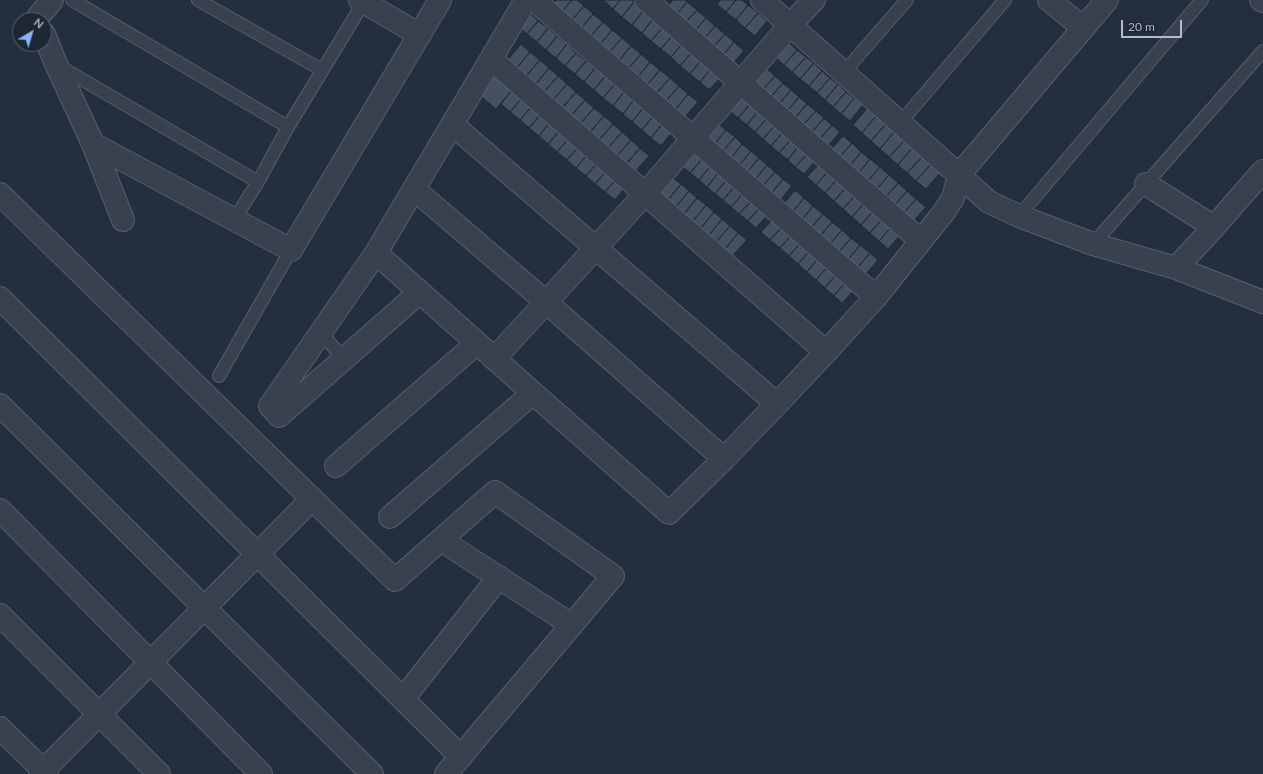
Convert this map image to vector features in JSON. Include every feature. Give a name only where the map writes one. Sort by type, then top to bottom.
[{"type":"street","points":[[43,12],[52,0]]},
{"type":"street","points":[[93,144],[291,250],[440,0]]},
{"type":"street","points":[[420,292],[280,416],[270,406],[376,253],[526,0]]},
{"type":"street","points":[[534,0],[876,297]]},
{"type":"street","points":[[646,0],[921,241]]},
{"type":"street","points":[[762,0],[989,202],[1019,216],[1093,244],[1176,268],[1263,302]]},
{"type":"street","points":[[494,359],[646,193],[740,82],[814,0]]},
{"type":"street","points":[[1048,0],[1083,28]]},
{"type":"street","points":[[376,253],[533,394],[670,513],[778,404],[876,297],[944,212],[952,198],[959,175],[1107,0]]},
{"type":"street","points":[[363,1],[420,35]]},
{"type":"street","points":[[51,52],[93,144],[123,220]]},
{"type":"street","points":[[491,59],[826,352]]},
{"type":"street","points":[[453,125],[778,404]]},
{"type":"street","points":[[1176,268],[1263,171]]},
{"type":"street","points":[[1146,184],[1214,226]]},
{"type":"street","points":[[414,189],[546,302],[724,459]]},
{"type":"street","points":[[0,194],[395,580],[495,492],[612,576],[446,774]]},
{"type":"street","points":[[0,298],[461,757]]},
{"type":"street","points":[[336,466],[477,343]]},
{"type":"street","points":[[390,517],[533,394]]},
{"type":"street","points":[[0,406],[372,774]]},
{"type":"street","points":[[0,728],[44,773],[99,714],[312,499]]},
{"type":"street","points":[[0,510],[261,774]]},
{"type":"street","points":[[441,540],[572,625]]},
{"type":"street","points":[[403,699],[499,577]]},
{"type":"street","points":[[0,615],[159,774]]},
{"type":"lane","points":[[72,0],[288,127]]},
{"type":"lane","points":[[198,0],[322,70]]},
{"type":"lane","points":[[844,72],[907,0]]},
{"type":"lane","points":[[900,123],[1005,0]]},
{"type":"lane","points":[[1019,216],[1202,0]]},
{"type":"lane","points":[[234,220],[258,182],[288,127],[363,1]]},
{"type":"lane","points":[[1093,244],[1263,51]]},
{"type":"lane","points":[[56,64],[258,182]]},
{"type":"lane","points":[[219,376],[291,250]]},
{"type":"lane","points":[[321,333],[344,359]]},
{"type":"building","points":[[556,0],[572,0],[560,14],[551,6]]},
{"type":"building","points":[[572,0],[577,0],[584,6],[570,22],[560,14]]},
{"type":"building","points":[[603,0],[620,0],[613,9]]},
{"type":"building","points":[[620,0],[632,0],[634,2],[622,17],[613,9]]},
{"type":"building","points":[[673,0],[685,0],[687,2],[676,15],[667,7]]},
{"type":"building","points":[[720,0],[736,0],[726,12],[717,4]]},
{"type":"building","points":[[736,0],[742,0],[748,5],[736,20],[726,12]]},
{"type":"building","points":[[634,2],[644,10],[632,25],[622,17]]},
{"type":"building","points":[[687,2],[697,10],[685,23],[676,15]]},
{"type":"building","points":[[748,5],[758,13],[745,28],[736,20]]},
{"type":"building","points":[[584,6],[593,14],[580,30],[570,22]]},
{"type":"building","points":[[644,10],[654,18],[642,33],[632,25]]},
{"type":"building","points":[[697,10],[706,18],[694,32],[685,23]]},
{"type":"building","points":[[758,13],[767,21],[755,36],[745,28]]},
{"type":"building","points":[[531,14],[538,21],[527,34],[519,28]]},
{"type":"building","points":[[593,14],[603,22],[589,38],[580,30]]},
{"type":"building","points":[[654,18],[663,27],[651,41],[642,33]]},
{"type":"building","points":[[706,18],[715,26],[704,39],[694,32]]},
{"type":"building","points":[[538,21],[548,28],[537,42],[527,34]]},
{"type":"building","points":[[603,22],[612,30],[599,46],[589,38]]},
{"type":"building","points":[[715,26],[725,34],[713,47],[704,39]]},
{"type":"building","points":[[663,27],[673,35],[661,49],[651,41]]},
{"type":"building","points":[[548,28],[557,36],[546,50],[537,42]]},
{"type":"building","points":[[612,30],[622,38],[608,54],[599,46]]},
{"type":"building","points":[[725,34],[734,42],[722,56],[713,47]]},
{"type":"building","points":[[673,35],[683,43],[671,57],[661,49]]},
{"type":"building","points":[[557,36],[567,44],[556,58],[546,50]]},
{"type":"building","points":[[622,38],[631,46],[618,62],[608,54]]},
{"type":"building","points":[[734,42],[744,51],[732,64],[722,56]]},
{"type":"building","points":[[683,43],[693,51],[680,66],[671,57]]},
{"type":"building","points":[[789,43],[797,50],[784,65],[776,58]]},
{"type":"building","points":[[521,44],[530,52],[516,69],[507,61]]},
{"type":"building","points":[[567,44],[576,53],[565,66],[556,58]]},
{"type":"building","points":[[631,46],[641,54],[627,70],[618,62]]},
{"type":"building","points":[[797,50],[806,57],[792,72],[784,65]]},
{"type":"building","points":[[693,51],[702,59],[690,74],[680,66]]},
{"type":"building","points":[[530,52],[540,60],[525,77],[516,69]]},
{"type":"building","points":[[576,53],[586,61],[575,74],[565,66]]},
{"type":"building","points":[[641,54],[650,62],[637,78],[627,70]]},
{"type":"building","points":[[806,57],[814,63],[800,79],[792,72]]},
{"type":"building","points":[[702,59],[712,67],[700,82],[690,74]]},
{"type":"building","points":[[540,60],[549,68],[535,85],[525,77]]},
{"type":"building","points":[[586,61],[595,68],[584,82],[575,74]]},
{"type":"building","points":[[650,62],[660,70],[646,86],[637,78]]},
{"type":"building","points":[[814,63],[822,71],[809,86],[800,79]]},
{"type":"building","points":[[712,67],[722,76],[709,90],[700,82]]},
{"type":"building","points":[[549,68],[558,76],[544,92],[535,85]]},
{"type":"building","points":[[595,68],[605,76],[594,90],[584,82]]},
{"type":"building","points":[[767,69],[775,76],[762,91],[753,84]]},
{"type":"building","points":[[660,70],[670,78],[656,94],[646,86]]},
{"type":"building","points":[[822,71],[830,78],[817,93],[809,86]]},
{"type":"building","points":[[494,75],[512,90],[496,109],[478,94]]},
{"type":"building","points":[[558,76],[567,84],[553,100],[544,92]]},
{"type":"building","points":[[605,76],[615,84],[603,98],[594,90]]},
{"type":"building","points":[[775,76],[783,83],[770,98],[762,91]]},
{"type":"building","points":[[670,78],[679,86],[665,102],[656,94]]},
{"type":"building","points":[[830,78],[838,84],[825,100],[817,93]]},
{"type":"building","points":[[783,83],[791,90],[778,105],[770,98]]},
{"type":"building","points":[[567,84],[576,92],[562,108],[553,100]]},
{"type":"building","points":[[615,84],[624,92],[613,106],[603,98]]},
{"type":"building","points":[[838,84],[846,92],[833,107],[825,100]]},
{"type":"building","points":[[679,86],[688,94],[675,110],[665,102]]},
{"type":"building","points":[[512,90],[522,98],[510,112],[501,104]]},
{"type":"building","points":[[791,90],[799,97],[786,112],[778,105]]},
{"type":"building","points":[[576,92],[585,100],[571,116],[562,108]]},
{"type":"building","points":[[624,92],[634,100],[623,114],[613,106]]},
{"type":"building","points":[[846,92],[854,98],[841,114],[833,107]]},
{"type":"building","points":[[688,94],[698,102],[684,118],[675,110]]},
{"type":"building","points":[[743,96],[751,103],[738,118],[730,111]]},
{"type":"building","points":[[799,97],[807,104],[794,119],[786,112]]},
{"type":"building","points":[[522,98],[531,107],[520,120],[510,112]]},
{"type":"building","points":[[854,98],[863,105],[850,121],[841,114]]},
{"type":"building","points":[[585,100],[594,108],[580,124],[571,116]]},
{"type":"building","points":[[634,100],[643,108],[632,122],[623,114]]},
{"type":"building","points":[[751,103],[759,110],[747,125],[738,118]]},
{"type":"building","points":[[807,104],[816,111],[802,126],[794,119]]},
{"type":"building","points":[[531,107],[541,114],[529,128],[520,120]]},
{"type":"building","points":[[594,108],[604,116],[590,132],[580,124]]},
{"type":"building","points":[[643,108],[653,116],[642,130],[632,122]]},
{"type":"building","points":[[867,108],[876,116],[862,133],[853,125]]},
{"type":"building","points":[[759,110],[768,117],[755,132],[747,125]]},
{"type":"building","points":[[816,111],[824,118],[811,133],[802,126]]},
{"type":"building","points":[[541,114],[550,122],[539,136],[529,128]]},
{"type":"building","points":[[604,116],[613,124],[599,140],[590,132]]},
{"type":"building","points":[[653,116],[662,124],[651,138],[642,130]]},
{"type":"building","points":[[876,116],[885,125],[871,141],[862,133]]},
{"type":"building","points":[[768,117],[776,124],[763,139],[755,132]]},
{"type":"building","points":[[824,118],[832,125],[819,140],[811,133]]},
{"type":"building","points":[[550,122],[560,130],[548,144],[539,136]]},
{"type":"building","points":[[613,124],[622,132],[608,148],[599,140]]},
{"type":"building","points":[[662,124],[672,132],[661,146],[651,138]]},
{"type":"building","points":[[718,124],[726,130],[713,146],[705,139]]},
{"type":"building","points":[[776,124],[784,131],[771,146],[763,139]]},
{"type":"building","points":[[832,125],[840,132],[827,147],[819,140]]},
{"type":"building","points":[[885,125],[894,132],[880,149],[871,141]]},
{"type":"building","points":[[560,130],[569,138],[557,152],[548,144]]},
{"type":"building","points":[[726,130],[735,137],[721,153],[713,146]]},
{"type":"building","points":[[784,131],[792,138],[779,153],[771,146]]},
{"type":"building","points":[[622,132],[631,140],[617,156],[608,148]]},
{"type":"building","points":[[894,132],[904,141],[889,157],[880,149]]},
{"type":"building","points":[[843,136],[852,143],[838,159],[829,152]]},
{"type":"building","points":[[735,137],[742,144],[730,160],[721,153]]},
{"type":"building","points":[[569,138],[579,146],[567,160],[557,152]]},
{"type":"building","points":[[792,138],[800,144],[788,160],[779,153]]},
{"type":"building","points":[[631,140],[640,148],[626,164],[617,156]]},
{"type":"building","points":[[904,141],[912,148],[898,165],[889,157]]},
{"type":"building","points":[[852,143],[861,152],[848,168],[838,159]]},
{"type":"building","points":[[742,144],[751,151],[738,167],[730,160]]},
{"type":"building","points":[[800,144],[809,152],[795,167],[788,160]]},
{"type":"building","points":[[579,146],[588,154],[576,168],[567,160]]},
{"type":"building","points":[[640,148],[649,156],[635,172],[626,164]]},
{"type":"building","points":[[912,148],[922,157],[907,173],[898,165]]},
{"type":"building","points":[[695,150],[704,157],[690,173],[682,166]]},
{"type":"building","points":[[751,151],[759,158],[746,174],[738,167]]},
{"type":"building","points":[[809,152],[817,159],[804,174],[795,167]]},
{"type":"building","points":[[861,152],[870,159],[857,175],[848,168]]},
{"type":"building","points":[[588,154],[598,162],[586,176],[576,168]]},
{"type":"building","points":[[704,157],[712,164],[699,180],[690,173]]},
{"type":"building","points":[[922,157],[931,164],[916,181],[907,173]]},
{"type":"building","points":[[759,158],[767,165],[754,181],[746,174]]},
{"type":"building","points":[[870,159],[880,167],[866,183],[857,175]]},
{"type":"building","points":[[598,162],[607,170],[595,184],[586,176]]},
{"type":"building","points":[[821,162],[830,169],[816,185],[807,177]]},
{"type":"building","points":[[712,164],[720,171],[707,187],[699,180]]},
{"type":"building","points":[[931,164],[940,173],[926,189],[916,181]]},
{"type":"building","points":[[767,165],[775,172],[762,187],[754,181]]},
{"type":"building","points":[[880,167],[889,175],[875,191],[866,183]]},
{"type":"building","points":[[830,169],[839,177],[825,193],[816,185]]},
{"type":"building","points":[[607,170],[617,178],[605,192],[595,184]]},
{"type":"building","points":[[720,171],[728,178],[715,194],[707,187]]},
{"type":"building","points":[[775,172],[783,179],[770,195],[762,187]]},
{"type":"building","points":[[889,175],[898,183],[884,199],[875,191]]},
{"type":"building","points":[[839,177],[848,185],[834,201],[825,193]]},
{"type":"building","points":[[617,178],[626,186],[615,200],[605,192]]},
{"type":"building","points":[[673,178],[681,184],[668,200],[660,193]]},
{"type":"building","points":[[728,178],[736,185],[723,200],[715,194]]},
{"type":"building","points":[[783,179],[792,186],[779,202],[770,195]]},
{"type":"building","points":[[898,183],[907,191],[893,207],[884,199]]},
{"type":"building","points":[[681,184],[689,191],[676,207],[668,200]]},
{"type":"building","points":[[736,185],[744,192],[731,207],[723,200]]},
{"type":"building","points":[[848,185],[857,193],[843,209],[834,201]]},
{"type":"building","points":[[795,190],[804,198],[791,214],[782,206]]},
{"type":"building","points":[[689,191],[697,198],[684,214],[676,207]]},
{"type":"building","points":[[907,191],[916,199],[902,215],[893,207]]},
{"type":"building","points":[[744,192],[753,199],[739,214],[731,207]]},
{"type":"building","points":[[857,193],[866,201],[852,217],[843,209]]},
{"type":"building","points":[[697,198],[706,205],[693,221],[684,214]]},
{"type":"building","points":[[804,198],[813,206],[801,221],[791,214]]},
{"type":"building","points":[[753,199],[761,206],[748,221],[739,214]]},
{"type":"building","points":[[916,199],[926,207],[912,223],[902,215]]},
{"type":"building","points":[[866,201],[875,209],[861,225],[852,217]]},
{"type":"building","points":[[706,205],[714,212],[701,228],[693,221]]},
{"type":"building","points":[[761,206],[769,213],[756,228],[748,221]]},
{"type":"building","points":[[813,206],[823,214],[810,229],[801,221]]},
{"type":"building","points":[[875,209],[884,217],[870,233],[861,225]]},
{"type":"building","points":[[714,212],[722,219],[709,235],[701,228]]},
{"type":"building","points":[[823,214],[832,222],[819,237],[810,229]]},
{"type":"building","points":[[775,217],[784,225],[770,240],[761,232]]},
{"type":"building","points":[[884,217],[893,225],[879,241],[870,233]]},
{"type":"building","points":[[722,219],[730,226],[717,241],[709,235]]},
{"type":"building","points":[[832,222],[842,230],[829,245],[819,237]]},
{"type":"building","points":[[784,225],[793,233],[780,248],[770,240]]},
{"type":"building","points":[[893,225],[902,233],[888,249],[879,241]]},
{"type":"building","points":[[730,226],[738,233],[725,249],[717,241]]},
{"type":"building","points":[[842,230],[851,238],[838,253],[829,245]]},
{"type":"building","points":[[738,233],[747,240],[733,255],[725,249]]},
{"type":"building","points":[[793,233],[802,241],[789,256],[780,248]]},
{"type":"building","points":[[851,238],[860,245],[847,261],[838,253]]},
{"type":"building","points":[[802,241],[811,249],[798,264],[789,256]]},
{"type":"building","points":[[860,245],[870,253],[857,268],[847,261]]},
{"type":"building","points":[[811,249],[820,256],[807,272],[798,264]]},
{"type":"building","points":[[870,253],[878,260],[865,275],[857,268]]},
{"type":"building","points":[[820,256],[829,265],[816,280],[807,272]]},
{"type":"building","points":[[829,265],[838,272],[825,288],[816,280]]},
{"type":"building","points":[[838,272],[847,280],[834,296],[825,288]]},
{"type":"building","points":[[847,280],[856,288],[842,303],[834,296]]}]
